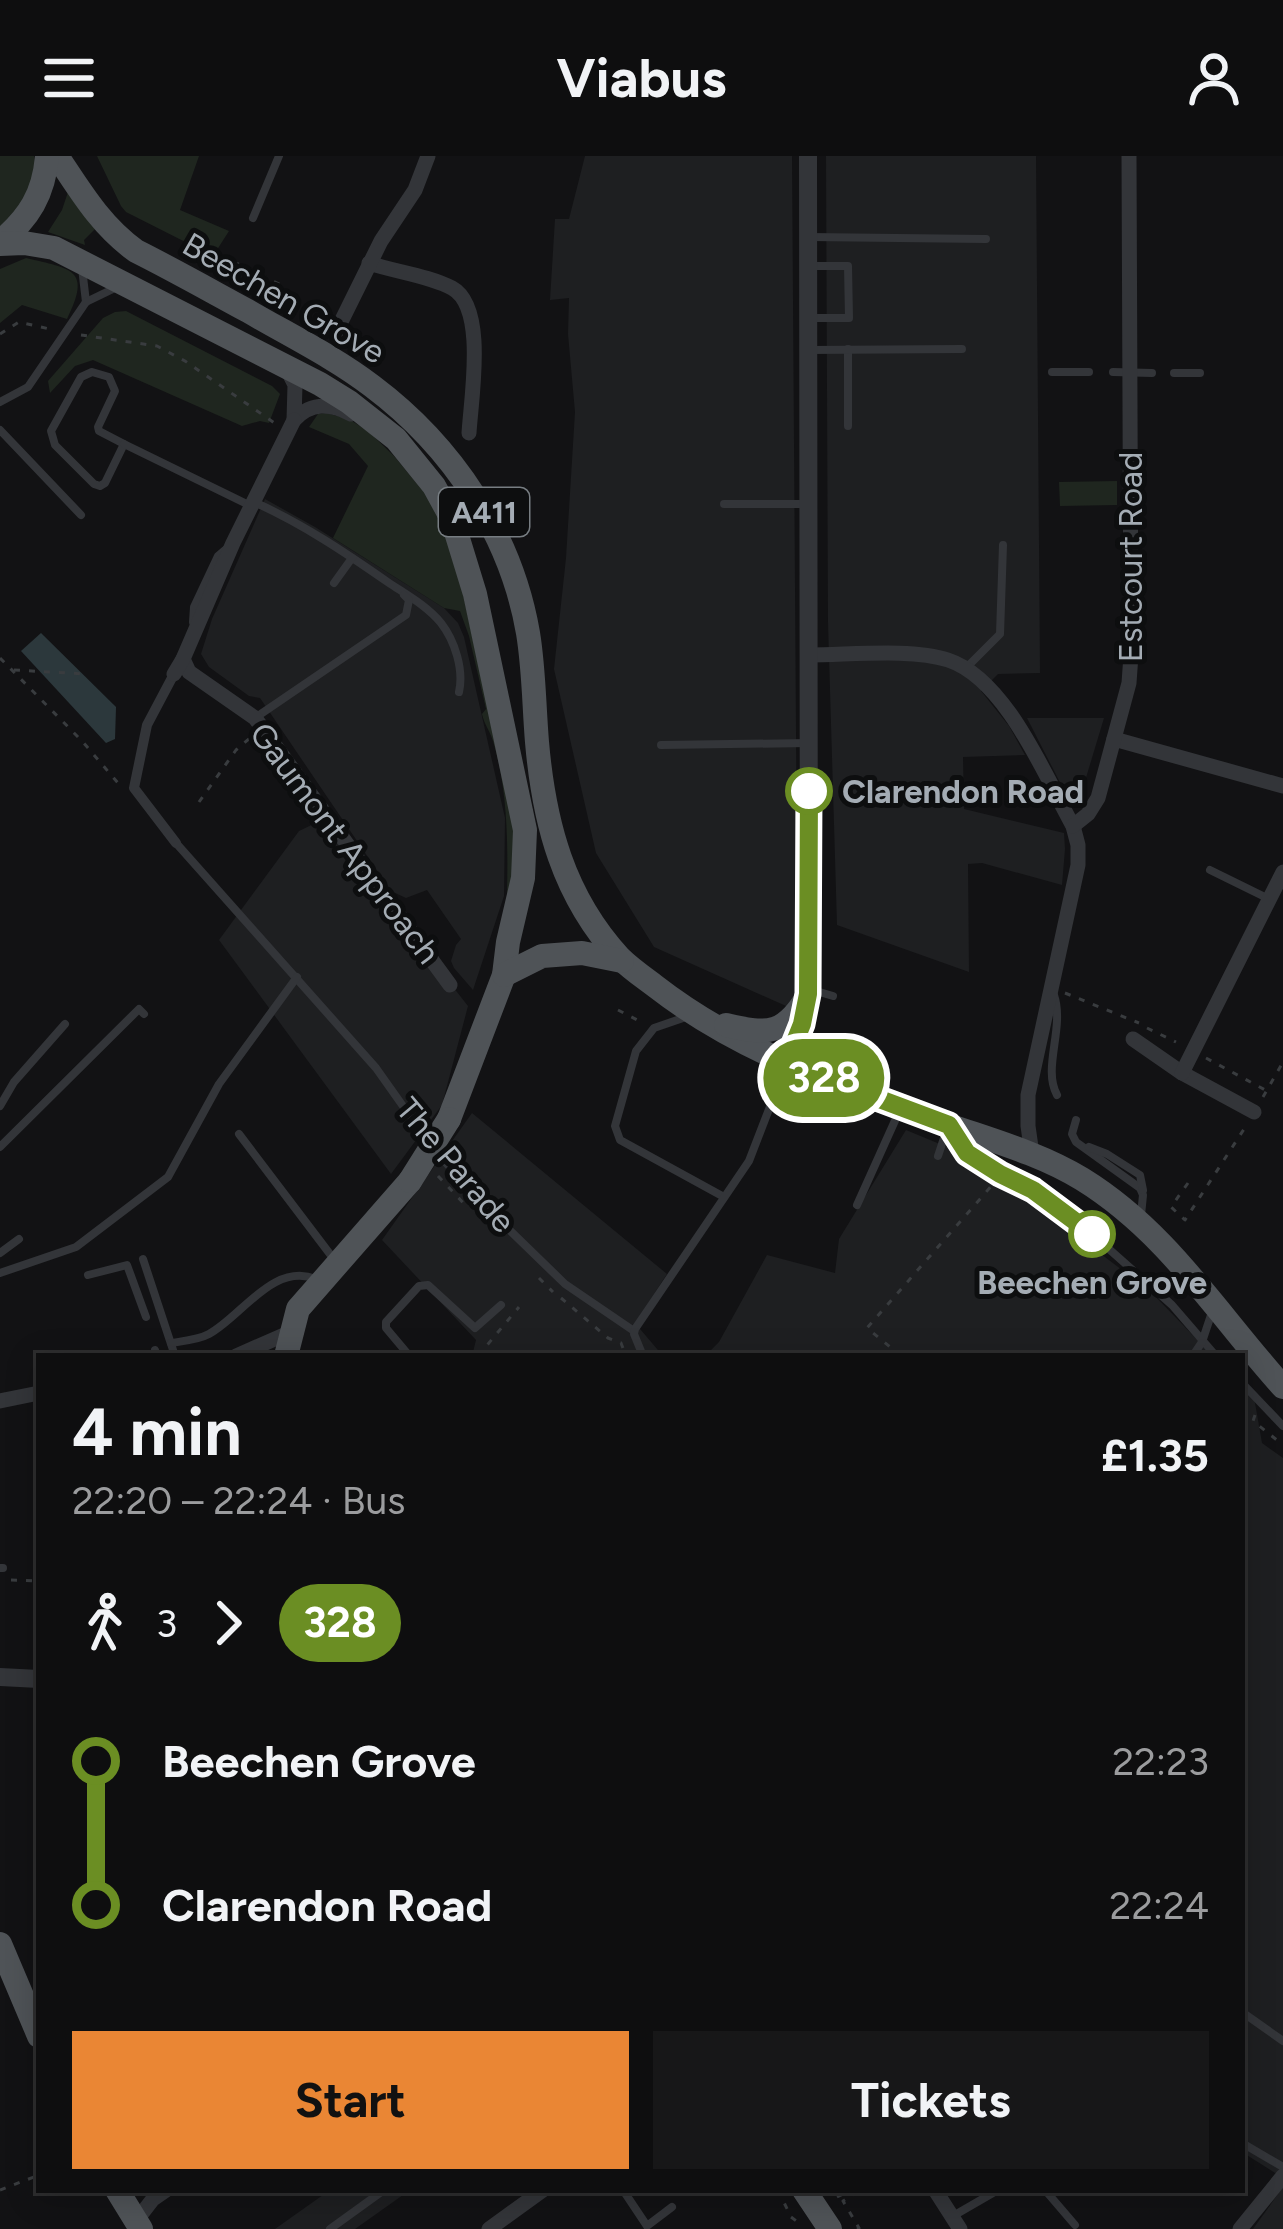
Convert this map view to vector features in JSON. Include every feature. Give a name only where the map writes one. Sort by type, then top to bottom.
[{"type":"main road","name":"A411","points":[[0,243],[36,203],[47,156]]},
{"type":"main road","name":"Beechen Grove","points":[[58,156],[88,204],[117,237],[372,386],[421,429],[468,485],[501,543],[524,615],[552,839],[569,883],[622,961],[693,1016],[786,1064],[1032,1154],[1142,1208],[1215,1305],[1274,1365],[1283,1387]]},
{"type":"main road","name":"Beechen Grove","points":[[0,243],[40,244],[82,261],[285,366],[349,402],[396,439],[434,486],[464,553],[525,830],[523,878],[504,975]]},
{"type":"main road","points":[[504,975],[542,956],[582,953],[622,961]]},
{"type":"main road","name":"A411","points":[[289,1344],[298,1309],[410,1181],[448,1119],[504,975]]},
{"type":"main road","points":[[693,1016],[762,1032],[776,1030],[790,1023],[817,993]]},
{"type":"main road","points":[[0,1944],[36,2029]]},
{"type":"main road","points":[[119,2193],[139,2225]]},
{"type":"street","points":[[336,332],[428,156]]},
{"type":"street","points":[[786,1064],[817,993],[809,743],[808,156]]},
{"type":"street","name":"Estcourt Road","points":[[1073,826],[1098,798],[1129,683],[1122,372],[1129,156]]},
{"type":"street","points":[[369,263],[451,287],[467,302],[473,359],[469,434]]},
{"type":"street","points":[[285,366],[295,385],[291,426]]},
{"type":"street","points":[[176,842],[134,788],[147,725],[184,659],[233,543],[291,426],[308,407],[330,406],[396,439]]},
{"type":"street","points":[[810,655],[914,655],[949,660],[979,676],[1010,713],[1073,826],[1078,865],[1028,1095],[1032,1154]]},
{"type":"street","name":"Gaumont Approach","points":[[184,659],[189,672],[259,723],[450,985]]},
{"type":"street","points":[[1114,739],[1283,786]]},
{"type":"street","points":[[1181,1073],[1283,872]]},
{"type":"street","points":[[1133,1039],[1181,1073],[1254,1112]]},
{"type":"street","points":[[253,1353],[289,1344]]},
{"type":"street","points":[[0,1399],[36,1394]]},
{"type":"street","points":[[0,1677],[36,1679]]},
{"type":"street","points":[[1240,2229],[1283,2176]]},
{"type":"street","points":[[139,2225],[162,2193]]},
{"type":"street","points":[[489,2229],[539,2193]]},
{"type":"street","points":[[937,2193],[956,2223]]},
{"type":"lane","points":[[253,218],[279,156]]},
{"type":"lane","points":[[807,237],[986,238]]},
{"type":"lane","points":[[82,261],[86,302]]},
{"type":"lane","points":[[807,266],[848,266],[849,318],[808,318]]},
{"type":"lane","points":[[0,402],[28,387],[86,302],[124,284]]},
{"type":"lane","points":[[848,349],[848,426]]},
{"type":"lane","points":[[808,350],[962,350]]},
{"type":"lane","points":[[124,444],[100,486],[55,445],[52,431],[81,376],[92,372],[109,377],[115,391],[99,430],[291,518],[422,605],[446,629],[459,665],[460,692]]},
{"type":"lane","points":[[1052,372],[1088,372]]},
{"type":"lane","points":[[1122,372],[1152,373]]},
{"type":"lane","points":[[1174,373],[1200,373]]},
{"type":"lane","points":[[0,430],[82,515]]},
{"type":"lane","points":[[724,505],[808,504]]},
{"type":"lane","points":[[964,669],[1000,634],[1003,545]]},
{"type":"lane","points":[[334,583],[352,558]]},
{"type":"lane","points":[[259,723],[406,615],[409,600],[398,589]]},
{"type":"lane","points":[[661,745],[809,743]]},
{"type":"lane","name":"The Parade","points":[[176,842],[376,1068],[437,1154],[566,1284],[634,1332]]},
{"type":"lane","points":[[1210,870],[1269,899]]},
{"type":"lane","points":[[0,1273],[76,1247],[168,1177],[219,1084],[297,977]]},
{"type":"lane","points":[[1052,988],[1058,1006],[1052,1078],[1057,1096]]},
{"type":"lane","points":[[0,1147],[139,1009],[145,1014]]},
{"type":"lane","points":[[693,1016],[654,1028],[636,1051],[615,1126],[620,1140],[724,1197]]},
{"type":"lane","points":[[0,1106],[14,1082],[65,1024]]},
{"type":"lane","points":[[642,1353],[634,1332],[748,1161],[786,1064]]},
{"type":"lane","points":[[857,1205],[901,1107]]},
{"type":"lane","points":[[1076,1120],[1072,1134],[1076,1142],[1136,1184],[1142,1208]]},
{"type":"lane","points":[[938,1156],[949,1125]]},
{"type":"lane","points":[[949,1125],[967,1153],[1033,1190],[1092,1234],[1172,1305],[1213,1353]]},
{"type":"lane","points":[[171,1343],[207,1336],[279,1279],[330,1272],[239,1134]]},
{"type":"lane","points":[[0,1253],[19,1239]]},
{"type":"lane","points":[[143,1259],[174,1353]]},
{"type":"lane","points":[[88,1275],[127,1265],[146,1317]]},
{"type":"lane","points":[[407,1353],[386,1322],[419,1286],[428,1285],[475,1328],[501,1305]]},
{"type":"lane","points":[[1195,1353],[1215,1305]]},
{"type":"lane","points":[[1245,1386],[1283,1426]]},
{"type":"lane","points":[[1245,2014],[1283,2041]]},
{"type":"lane","points":[[1245,2145],[1283,2167]]},
{"type":"lane","points":[[330,2229],[380,2193]]},
{"type":"lane","points":[[625,2193],[646,2225],[672,2207]]},
{"type":"lane","points":[[956,2223],[994,2193]]},
{"type":"lane","points":[[1048,2193],[1075,2225]]},
{"type":"path","points":[[212,268],[216,261],[280,293],[283,286],[228,259]]},
{"type":"path","points":[[253,289],[297,311],[343,316]]},
{"type":"path","points":[[0,334],[19,322],[157,346],[291,426]]},
{"type":"path","points":[[0,658],[117,782]]},
{"type":"path","points":[[12,670],[86,674]]},
{"type":"path","points":[[200,802],[259,723]]},
{"type":"path","points":[[1052,988],[1116,1012],[1267,1091]]},
{"type":"path","points":[[618,1010],[654,1028]]},
{"type":"path","points":[[1188,1183],[1171,1208],[1185,1220],[1283,1062]]},
{"type":"path","points":[[897,1353],[867,1328],[991,1186]]},
{"type":"path","points":[[481,1353],[519,1307]]},
{"type":"path","points":[[608,1338],[621,1343],[625,1353]]},
{"type":"path","points":[[0,1580],[36,1581]]},
{"type":"path","points":[[0,2190],[36,2176]]},
{"type":"path","points":[[782,2193],[817,2219],[847,2193]]},
{"type":"path","points":[[856,2193],[843,2201],[857,2229]]},
{"type":"shaded area","points":[[0,156],[34,156],[35,167],[27,196],[0,228]]},
{"type":"shaded area","points":[[97,156],[199,156],[180,210],[229,231],[213,256],[126,212]]},
{"type":"shaded area","points":[[585,156],[792,156],[795,1010],[654,947],[596,853],[554,669],[575,412],[569,298],[550,300],[555,219],[569,219]]},
{"type":"shaded area","points":[[826,156],[1036,156],[1040,673],[998,674],[981,691],[1025,755],[963,757],[964,809],[1064,833],[1065,849],[1062,885],[982,863],[968,864],[969,972],[837,925],[828,622]]},
{"type":"shaded area","points":[[69,189],[96,228],[85,245],[48,232]]},
{"type":"shaded area","points":[[26,258],[73,274],[78,290],[67,319],[22,305],[0,323],[0,269]]},
{"type":"shaded area","points":[[126,311],[272,386],[280,394],[269,423],[242,426],[93,360],[75,366],[50,393],[48,381],[103,318]]},
{"type":"shaded area","points":[[318,414],[349,419],[394,456],[438,509],[453,547],[516,840],[507,895],[502,779],[482,714],[486,709],[460,611],[444,608],[333,538],[368,466],[349,444],[309,427]]},
{"type":"shaded area","points":[[1117,481],[1117,505],[1060,506],[1059,482]]},
{"type":"shaded area","points":[[265,499],[444,608],[464,637],[505,818],[504,896],[473,990],[451,961],[461,939],[427,890],[406,898],[391,891],[260,698],[249,696],[209,667],[201,654]]},
{"type":"shaded area","points":[[41,633],[116,707],[115,739],[106,743],[21,651]]},
{"type":"shaded area","points":[[1027,718],[1104,718],[1079,801],[1069,800]]},
{"type":"shaded area","points":[[322,820],[468,1006],[442,1105],[391,1174],[219,940],[299,831]]},
{"type":"shaded area","points":[[472,1113],[667,1274],[635,1323],[660,1353],[473,1353],[476,1340],[382,1240]]},
{"type":"shaded area","points":[[906,1130],[976,1159],[1151,1292],[1210,1353],[708,1353],[719,1342],[767,1255],[835,1273],[839,1239]]},
{"type":"shaded area","points":[[1245,1388],[1254,1397],[1262,1443],[1283,1458],[1283,2178],[1245,2154]]},
{"type":"shaded area","points":[[1283,2187],[1283,2229],[1253,2229]]},
{"type":"shaded area","points":[[326,2193],[406,2193],[355,2229],[275,2229]]},
{"type":"bus line","name":"328","points":[[809,791],[808,994],[786,1064],[949,1125],[967,1153],[1033,1190],[1092,1234]]},
{"type":"place","name":"Clarendon Road","points":[[809,791]]},
{"type":"place","name":"Beechen Grove","points":[[1092,1234]]}]
